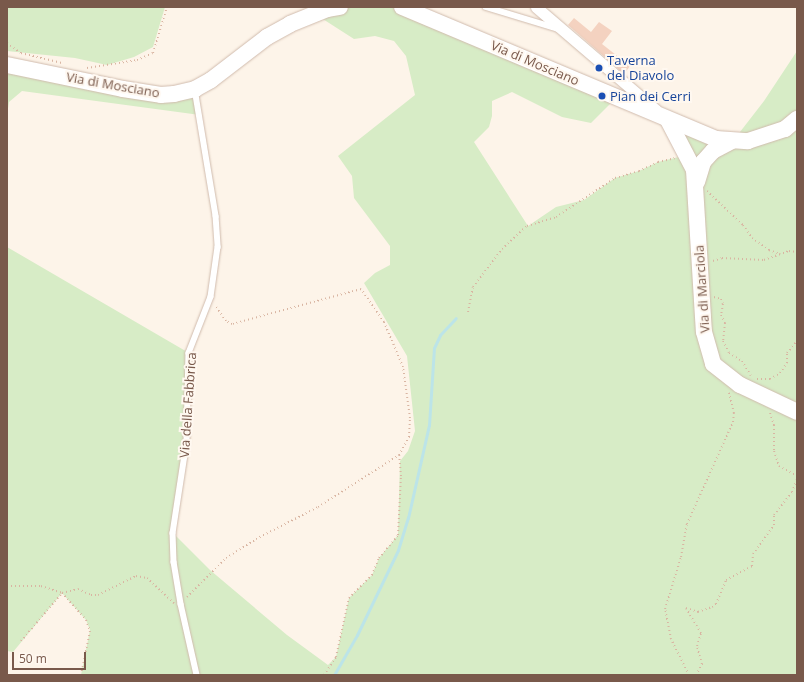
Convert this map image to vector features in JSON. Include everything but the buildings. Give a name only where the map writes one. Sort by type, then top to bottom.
[{"type":"main road","name":"Via di Mosciano","points":[[7,65],[161,95],[195,89],[267,37],[290,24],[326,9],[340,7]]},
{"type":"main road","name":"Via di Mosciano","points":[[402,7],[668,120],[716,139],[732,141]]},
{"type":"main road","points":[[732,141],[748,141],[767,136],[786,128],[797,119]]},
{"type":"main road","name":"Via di Marciola","points":[[668,120],[688,155],[696,188],[704,332],[713,364],[727,378],[797,412]]},
{"type":"main road","name":"Via di Marciola","points":[[696,188],[703,162],[720,146],[732,141]]},
{"type":"street","points":[[536,7],[561,30],[668,120]]},
{"type":"lane","points":[[486,7],[561,30]]},
{"type":"lane","name":"Via della Fabbrica","points":[[195,89],[216,216],[218,247],[212,297],[189,354],[187,442],[173,533],[174,562],[181,604],[197,675]]},
{"type":"path","points":[[80,69],[137,60],[153,53],[167,7]]},
{"type":"path","points":[[468,312],[474,287],[502,249],[528,226],[556,217],[615,178],[658,162],[688,155]]},
{"type":"path","points":[[696,188],[710,192],[743,225],[752,238],[769,250],[780,254]]},
{"type":"path","points":[[700,264],[722,258],[764,260],[780,254],[797,252]]},
{"type":"path","points":[[212,297],[226,321],[232,324],[360,290],[384,322],[403,367],[410,418],[409,437],[400,455],[401,476],[398,535],[379,558],[372,575],[349,598],[336,657],[324,675]]},
{"type":"path","points":[[702,294],[721,299],[723,304],[721,315],[725,323],[723,341],[729,352],[742,361],[753,379],[770,379],[780,373],[787,363],[787,353],[797,341]]},
{"type":"path","points":[[689,675],[671,639],[665,609],[682,557],[687,524],[733,422],[734,413],[727,378]]},
{"type":"path","points":[[696,675],[702,664],[697,646],[701,633],[686,608],[698,612],[712,607],[716,604],[726,580],[752,566],[753,554],[774,525],[774,515],[792,492],[797,478],[779,466],[774,451],[774,425],[768,398]]},
{"type":"path","points":[[21,641],[62,593],[78,589],[91,595],[98,595],[136,576],[146,578],[170,602],[181,604],[226,558],[256,539],[318,507],[400,455]]},
{"type":"path","points":[[7,586],[41,586],[62,593],[86,620],[90,631],[81,675]]},
{"type":"green space","points":[[7,7],[165,7],[153,47],[134,57],[107,65],[75,58],[7,51]]},
{"type":"green space","points":[[340,7],[402,7],[616,98],[591,123],[562,117],[512,92],[492,101],[492,116],[489,127],[474,142],[528,226],[556,207],[584,200],[615,178],[639,171],[658,162],[687,155],[668,120],[733,141],[764,101],[797,51],[797,675],[81,675],[90,630],[86,620],[62,593],[13,652],[7,651],[7,247],[189,353],[187,442],[173,533],[210,570],[287,635],[328,665],[336,657],[349,598],[372,575],[379,558],[398,535],[400,461],[408,451],[415,431],[407,356],[364,283],[375,273],[390,265],[390,246],[354,198],[352,176],[338,156],[415,95],[406,56],[394,41],[375,36],[354,39],[315,14]]},
{"type":"green space","points":[[7,65],[123,89],[195,89],[200,115],[22,91],[9,102],[7,115]]},
{"type":"waterway","points":[[334,675],[357,635],[398,550],[408,518],[429,425],[434,348],[440,335],[456,318]]},
{"type":"place","name":"Taverna del Diavolo","points":[[599,68]]},
{"type":"place","name":"Pian dei Cerri","points":[[602,96]]}]
